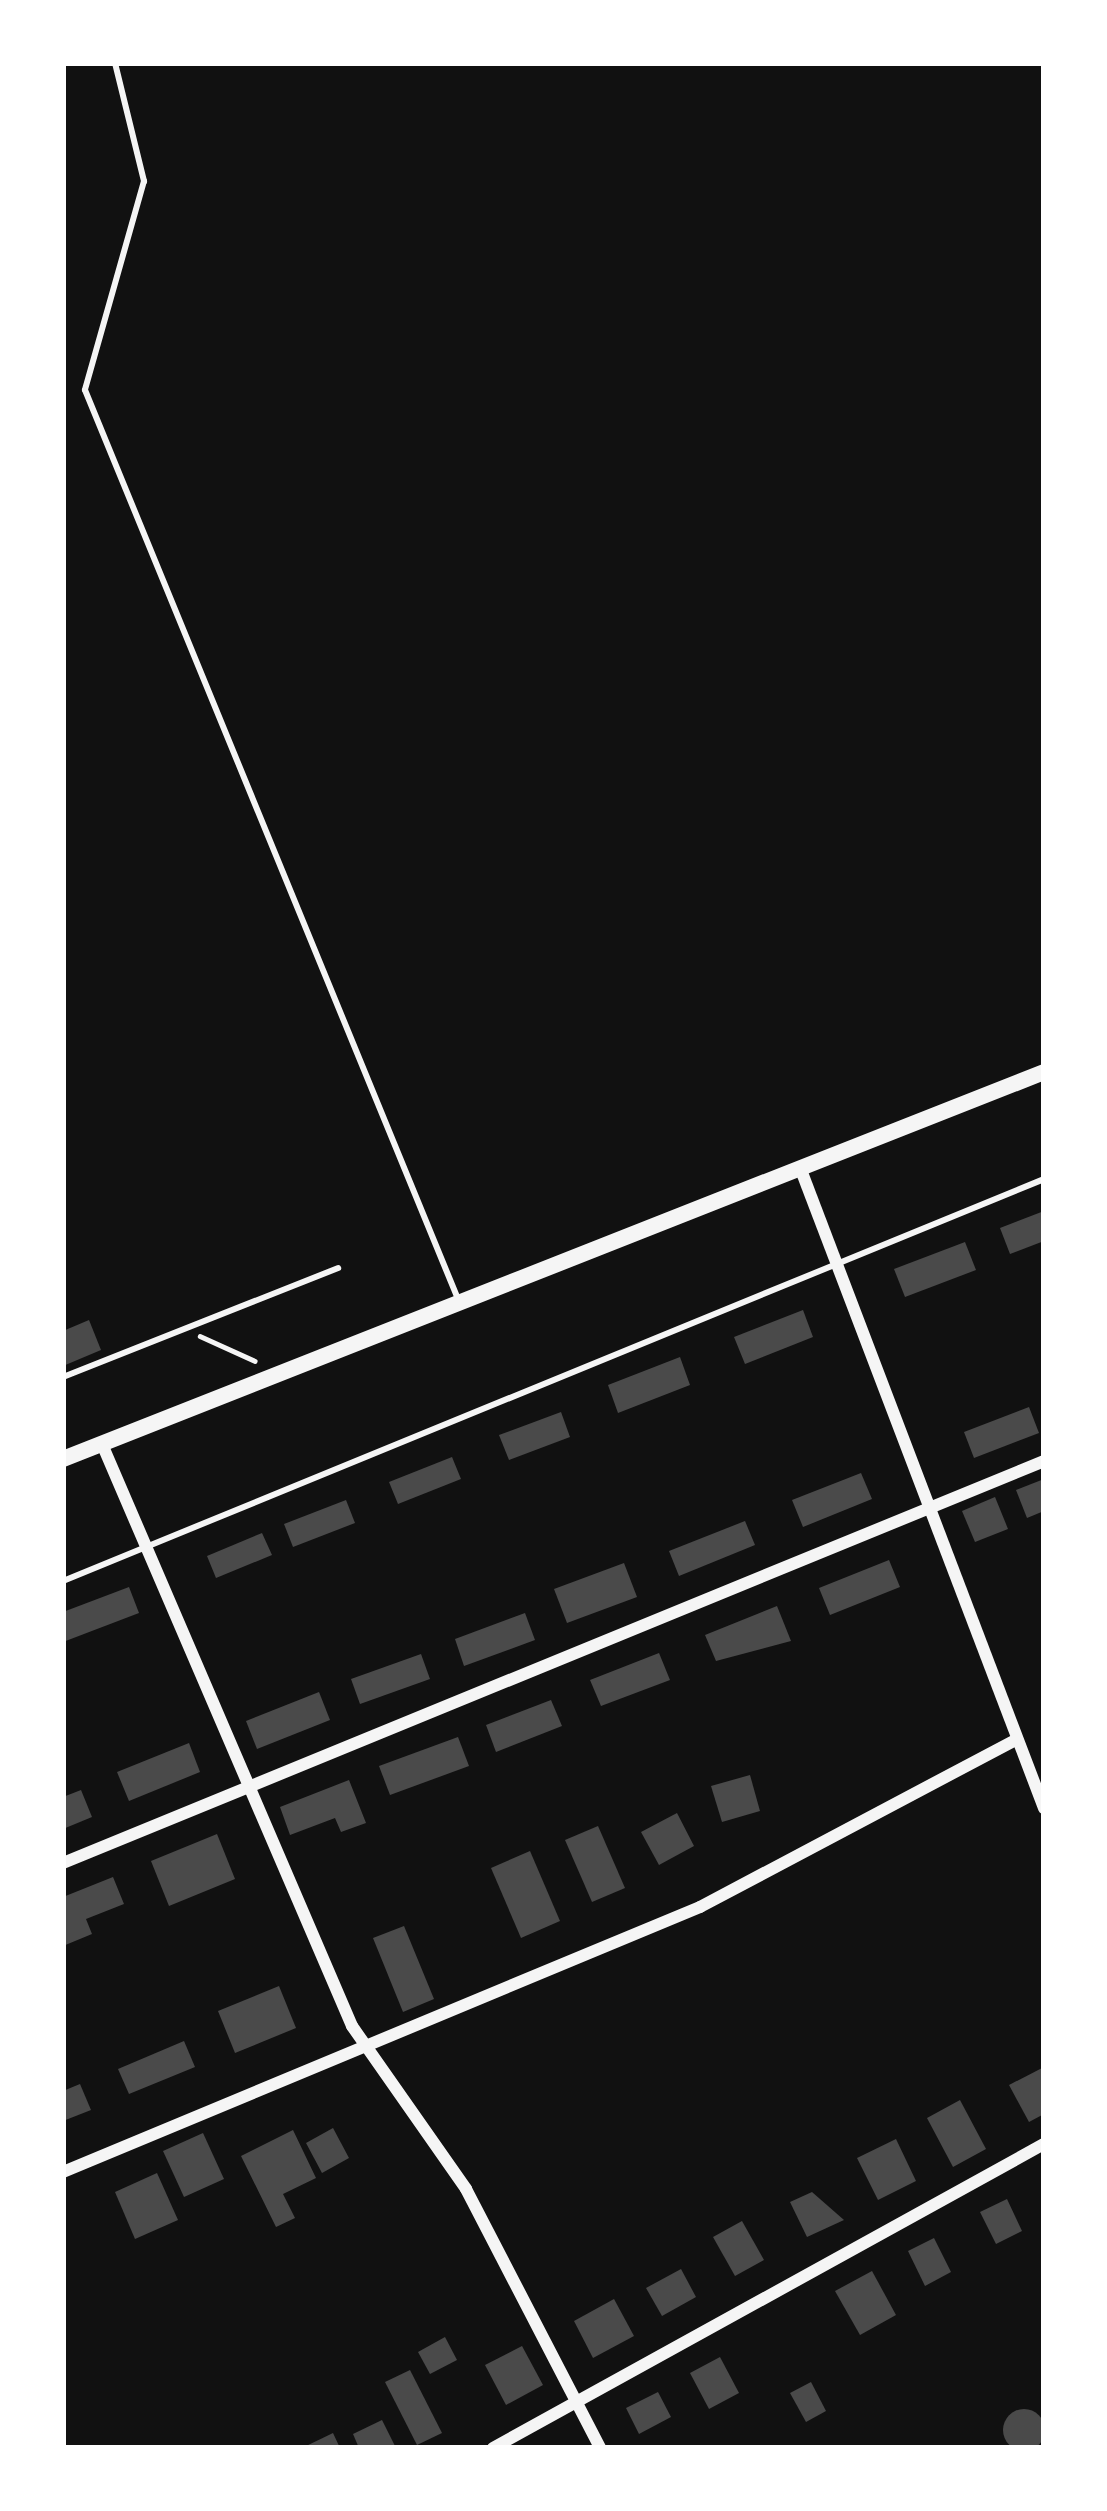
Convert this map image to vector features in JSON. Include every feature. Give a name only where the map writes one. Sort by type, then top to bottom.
[{"type":"main road","points":[[63,1459],[1044,1072]]},
{"type":"street","points":[[801,1170],[832,1266],[1044,1808]]},
{"type":"street","points":[[103,1444],[140,1551],[352,2026],[373,2044],[466,2189],[599,2448]]},
{"type":"street","points":[[63,1863],[1044,1461]]},
{"type":"street","points":[[63,2172],[700,1907],[1016,1740]]},
{"type":"street","points":[[493,2448],[1044,2144]]},
{"type":"lane","points":[[115,63],[144,181],[85,390],[459,1302]]},
{"type":"lane","points":[[63,1581],[1044,1179]]},
{"type":"lane","points":[[63,1377],[338,1268]]},
{"type":"path","points":[[185,1329],[282,1373]]},
{"type":"building","points":[[1044,1211],[1044,1241],[1010,1254],[1000,1228]]},
{"type":"building","points":[[965,1242],[976,1270],[905,1297],[894,1269]]},
{"type":"building","points":[[803,1310],[813,1337],[745,1364],[734,1337]]},
{"type":"building","points":[[89,1320],[101,1350],[63,1366],[63,1331]]},
{"type":"building","points":[[680,1357],[690,1385],[618,1413],[608,1385]]},
{"type":"building","points":[[1029,1407],[1039,1433],[974,1458],[964,1432]]},
{"type":"building","points":[[561,1412],[570,1437],[509,1460],[499,1435]]},
{"type":"building","points":[[452,1457],[461,1479],[398,1504],[389,1482]]},
{"type":"building","points":[[861,1473],[872,1499],[803,1527],[792,1500]]},
{"type":"building","points":[[1044,1479],[1044,1511],[1027,1518],[1016,1490]]},
{"type":"building","points":[[995,1497],[1008,1529],[975,1542],[962,1511]]},
{"type":"building","points":[[346,1500],[355,1523],[293,1547],[284,1524]]},
{"type":"building","points":[[745,1521],[755,1545],[679,1576],[669,1551]]},
{"type":"building","points":[[262,1533],[272,1555],[216,1578],[207,1556]]},
{"type":"building","points":[[889,1560],[900,1587],[830,1615],[819,1588]]},
{"type":"building","points":[[624,1563],[637,1597],[567,1623],[554,1589]]},
{"type":"building","points":[[129,1587],[139,1613],[63,1642],[63,1612]]},
{"type":"building","points":[[777,1606],[791,1641],[716,1661],[705,1635]]},
{"type":"building","points":[[525,1613],[535,1640],[464,1666],[455,1639]]},
{"type":"building","points":[[659,1653],[670,1680],[601,1706],[590,1680]]},
{"type":"building","points":[[421,1654],[430,1679],[360,1704],[351,1679]]},
{"type":"building","points":[[319,1692],[330,1720],[257,1749],[246,1721]]},
{"type":"building","points":[[551,1700],[562,1726],[496,1752],[486,1725]]},
{"type":"building","points":[[458,1737],[469,1766],[390,1795],[379,1766]]},
{"type":"building","points":[[189,1743],[200,1772],[129,1801],[117,1772]]},
{"type":"building","points":[[750,1775],[760,1811],[722,1822],[711,1786]]},
{"type":"building","points":[[349,1780],[366,1823],[341,1832],[335,1818],[290,1835],[280,1807]]},
{"type":"building","points":[[81,1790],[92,1817],[63,1829],[63,1797]]},
{"type":"building","points":[[677,1813],[694,1846],[659,1865],[641,1832]]},
{"type":"building","points":[[598,1826],[625,1888],[592,1902],[565,1840]]},
{"type":"building","points":[[217,1834],[235,1879],[169,1906],[151,1861]]},
{"type":"building","points":[[530,1851],[560,1921],[521,1938],[491,1868]]},
{"type":"building","points":[[113,1877],[124,1904],[86,1919],[92,1934],[63,1946],[63,1897]]},
{"type":"building","points":[[404,1926],[434,1999],[403,2012],[373,1938]]},
{"type":"building","points":[[279,1986],[296,2028],[235,2053],[218,2011]]},
{"type":"building","points":[[184,2041],[195,2067],[129,2094],[118,2069]]},
{"type":"building","points":[[1044,2067],[1044,2114],[1029,2122],[1009,2085]]},
{"type":"building","points":[[80,2084],[91,2110],[63,2121],[63,2091]]},
{"type":"building","points":[[960,2100],[986,2149],[953,2167],[927,2118]]},
{"type":"building","points":[[333,2128],[349,2158],[322,2173],[306,2143]]},
{"type":"building","points":[[293,2130],[316,2178],[283,2194],[295,2218],[276,2227],[241,2156]]},
{"type":"building","points":[[203,2133],[224,2179],[184,2197],[163,2151]]},
{"type":"building","points":[[896,2139],[916,2181],[878,2200],[857,2158]]},
{"type":"building","points":[[157,2173],[178,2220],[135,2239],[115,2192]]},
{"type":"building","points":[[812,2192],[844,2220],[807,2237],[790,2202]]},
{"type":"building","points":[[1007,2199],[1022,2231],[996,2244],[980,2212]]},
{"type":"building","points":[[742,2221],[764,2260],[735,2276],[713,2237]]},
{"type":"building","points":[[934,2238],[951,2272],[925,2286],[908,2251]]},
{"type":"building","points":[[681,2269],[696,2297],[662,2316],[646,2288]]},
{"type":"building","points":[[872,2271],[896,2315],[860,2335],[835,2291]]},
{"type":"building","points":[[614,2299],[634,2336],[593,2358],[574,2321]]},
{"type":"building","points":[[445,2337],[457,2360],[430,2374],[418,2352]]},
{"type":"building","points":[[522,2346],[543,2385],[506,2405],[485,2365]]},
{"type":"building","points":[[720,2357],[739,2393],[709,2409],[690,2373]]},
{"type":"building","points":[[410,2370],[442,2433],[417,2445],[385,2382]]},
{"type":"building","points":[[811,2382],[826,2411],[806,2422],[790,2393]]},
{"type":"building","points":[[658,2392],[671,2417],[639,2434],[626,2408]]},
{"type":"building","points":[[1024,2409],[1039,2415],[1045,2430],[1039,2445],[1024,2451],[1009,2445],[1003,2430],[1009,2415]]},
{"type":"building","points":[[382,2420],[396,2448],[359,2448],[353,2434]]},
{"type":"building","points":[[333,2433],[340,2448],[302,2448]]}]
